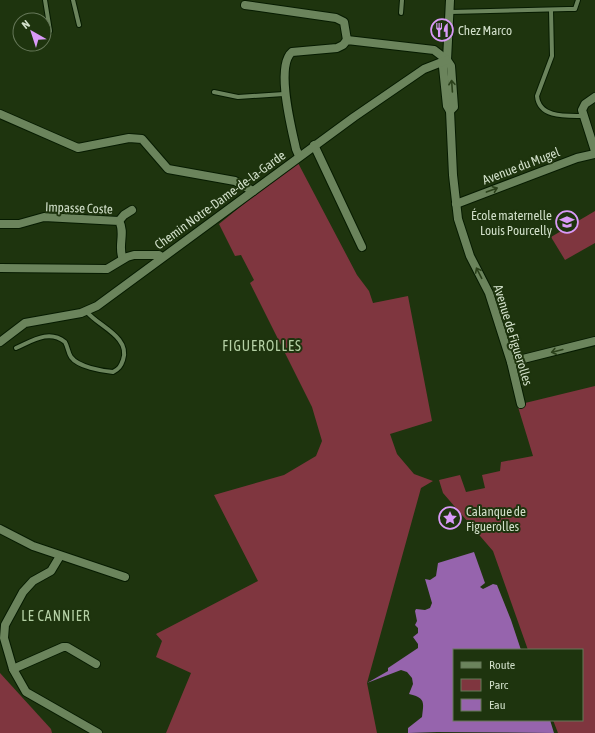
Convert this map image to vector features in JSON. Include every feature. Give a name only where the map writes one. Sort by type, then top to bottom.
[{"type":"street","name":"Avenue de Figuerolles","points":[[450,0],[447,60],[451,66],[454,107],[450,111],[458,219],[470,256],[489,293],[511,362],[521,404]]},
{"type":"street","points":[[245,5],[336,18],[344,22],[347,40],[343,45],[337,48],[290,54],[287,59],[284,94],[296,149],[300,156]]},
{"type":"street","points":[[347,40],[434,50],[447,60]]},
{"type":"street","name":"Chemin Notre-Dame-de-la-Garde","points":[[0,342],[25,323],[87,312],[131,282],[314,145],[424,69],[432,64],[447,60]]},
{"type":"street","points":[[595,97],[585,104],[582,110],[595,153]]},
{"type":"street","points":[[0,114],[78,148],[129,138],[142,139],[168,169],[235,181],[252,191]]},
{"type":"street","points":[[314,145],[362,247]]},
{"type":"street","name":"Avenue du Mugel","points":[[456,204],[577,158],[595,153]]},
{"type":"street","points":[[119,221],[124,215],[132,210]]},
{"type":"street","name":"Impasse Coste","points":[[0,224],[19,224],[44,217],[119,221],[122,226],[120,253],[123,259]]},
{"type":"street","points":[[0,268],[107,269],[123,259],[134,255],[159,255],[162,258]]},
{"type":"street","points":[[511,362],[595,341]]},
{"type":"street","points":[[0,529],[19,541],[125,577]]},
{"type":"street","points":[[60,556],[51,571],[27,586],[6,625],[4,638],[13,669],[21,686],[32,696],[98,733]]},
{"type":"street","points":[[13,669],[63,647],[67,647],[96,664]]},
{"type":"lane","points":[[45,0],[47,12]]},
{"type":"lane","points":[[73,0],[79,25]]},
{"type":"lane","points":[[401,13],[402,0]]},
{"type":"lane","points":[[450,12],[575,9],[578,0]]},
{"type":"lane","points":[[551,10],[552,52],[537,96],[538,102],[541,108],[546,112],[568,116],[583,116]]},
{"type":"lane","points":[[214,92],[238,97],[284,94]]},
{"type":"lane","points":[[16,348],[42,336],[51,335],[65,342],[70,356],[74,360],[96,370],[113,372],[121,365],[124,356],[123,347],[109,330],[92,318],[87,312]]},
{"type":"green space","points":[[297,161],[357,275],[369,291],[373,303],[408,296],[432,421],[390,434],[397,454],[414,474],[433,481],[421,488],[367,683],[377,733],[166,733],[191,673],[156,657],[162,641],[156,634],[258,581],[214,495],[284,475],[316,456],[322,441],[312,407],[250,283],[254,280],[241,255],[235,256],[219,224]]},
{"type":"green space","points":[[595,211],[595,243],[565,260],[551,237]]},
{"type":"green space","points":[[595,386],[595,733],[558,733],[553,721],[583,721],[583,649],[528,649],[493,551],[443,493],[439,480],[460,475],[466,492],[485,488],[482,475],[500,471],[501,462],[533,456],[518,407],[525,405],[525,403]]},
{"type":"green space","points":[[0,673],[51,729],[52,733],[0,733]]},
{"type":"water","points":[[474,552],[485,583],[480,587],[483,589],[493,584],[497,585],[521,649],[453,649],[453,721],[550,721],[554,733],[408,733],[408,728],[422,717],[423,707],[421,699],[409,694],[413,684],[412,678],[407,672],[401,670],[367,683],[388,671],[388,668],[418,648],[418,644],[413,637],[418,633],[418,628],[415,625],[417,621],[415,611],[416,609],[425,610],[430,608],[432,603],[425,579],[430,580],[436,576],[438,563]]},
{"type":"place","name":"Chez Marco","points":[[442,30]]},
{"type":"place","name":"École maternelle Louis Pourcelly","points":[[567,222]]},
{"type":"place","name":"Calanque de Figuerolles","points":[[450,518]]},
{"type":"district","name":"FIGUEROLLES","points":[[262,346]]},
{"type":"district","name":"LE CANNIER","points":[[56,616]]}]
